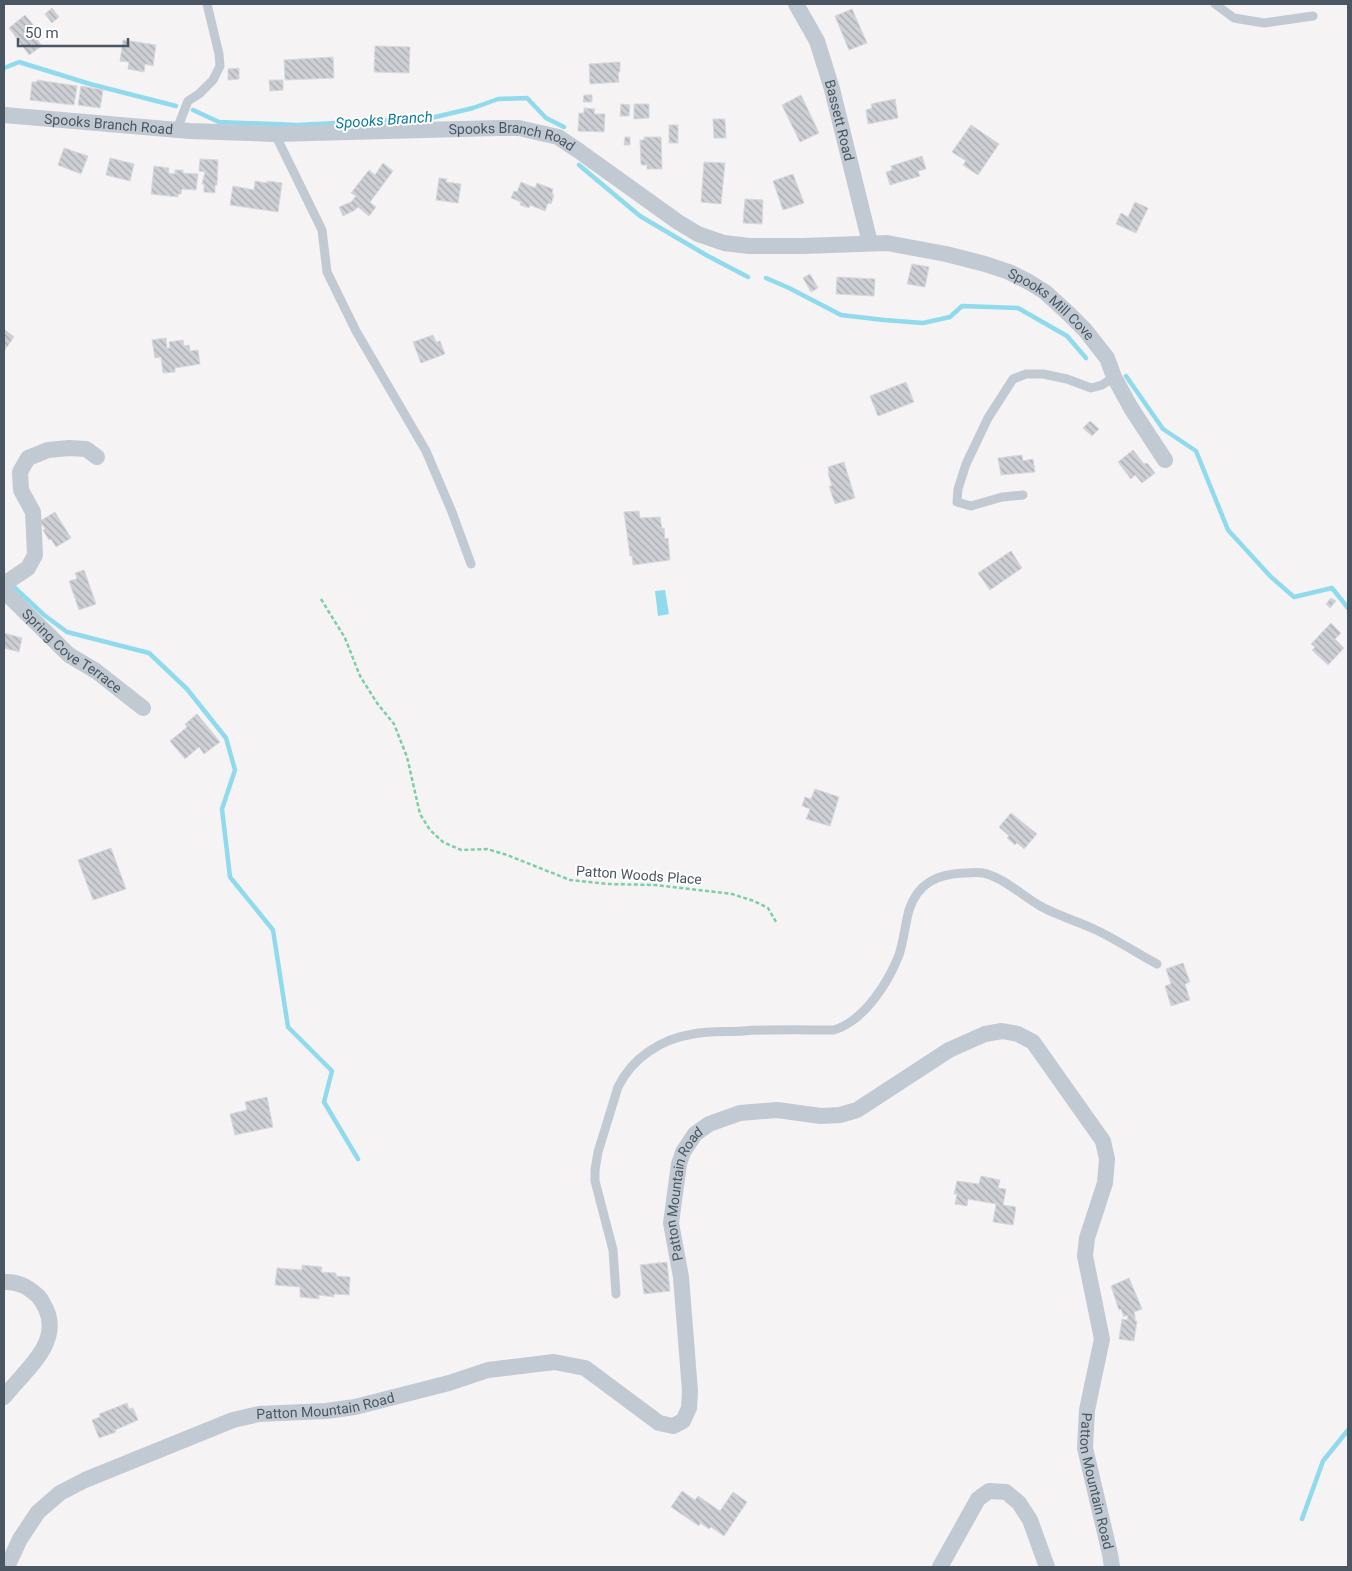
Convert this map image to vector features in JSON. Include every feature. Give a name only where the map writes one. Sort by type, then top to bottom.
[{"type":"street","name":"Bassett Road","points":[[796,4],[817,41],[832,89],[870,243]]},
{"type":"street","name":"Spooks Branch Road","points":[[4,115],[177,130],[275,134],[519,128],[558,138],[678,222],[698,234],[724,243],[749,246],[870,243]]},
{"type":"street","name":"Spooks Mill Cove","points":[[870,243],[887,243],[985,264],[1029,282],[1045,292],[1085,330],[1107,358],[1114,377],[1131,408],[1166,460]]},
{"type":"street","points":[[4,584],[28,568],[36,555],[33,512],[21,490],[20,472],[28,458],[48,450],[69,448],[86,449],[97,457]]},
{"type":"street","name":"Spring Cove Terrace","points":[[4,591],[69,655],[96,671],[143,708]]},
{"type":"street","name":"Patton Mountain Road","points":[[7,1567],[20,1540],[38,1512],[60,1493],[85,1480],[233,1420],[259,1414],[326,1411],[356,1407],[449,1383],[488,1370],[554,1362],[584,1368],[659,1424],[673,1426],[683,1421],[689,1408],[690,1391],[681,1277],[671,1223],[678,1164],[683,1152],[695,1134],[710,1124],[740,1113],[777,1110],[820,1116],[840,1115],[856,1110],[949,1050],[985,1034],[1002,1031],[1018,1034],[1032,1042],[1103,1141],[1106,1159],[1106,1183],[1087,1238],[1085,1256],[1102,1339],[1087,1410],[1085,1448],[1112,1567]]},
{"type":"street","points":[[4,1282],[27,1286],[41,1300],[48,1314],[50,1329],[46,1344],[37,1358],[4,1397]]},
{"type":"street","points":[[940,1567],[978,1499],[989,1491],[1006,1492],[1019,1503],[1030,1520],[1047,1567]]},
{"type":"lane","points":[[177,130],[188,101],[199,94],[212,80],[220,66],[207,4]]},
{"type":"lane","points":[[1215,4],[1234,18],[1264,23],[1313,16]]},
{"type":"lane","points":[[275,134],[322,230],[327,272],[356,330],[426,450],[452,512],[470,564]]},
{"type":"lane","points":[[1023,495],[1002,497],[971,506],[957,502],[958,489],[966,464],[988,418],[1013,379],[1026,374],[1043,374],[1068,379],[1091,388],[1102,385],[1114,377]]},
{"type":"lane","points":[[616,1294],[613,1250],[595,1181],[596,1160],[618,1087],[634,1063],[651,1050],[669,1041],[692,1034],[781,1029],[834,1030],[842,1028],[858,1018],[884,985],[893,969],[904,939],[908,913],[919,891],[924,885],[937,878],[953,873],[984,873],[1042,907],[1096,930],[1157,964]]},
{"type":"path","name":"Patton Woods Place","points":[[321,599],[345,638],[360,676],[377,703],[394,724],[407,757],[420,814],[430,830],[443,842],[461,850],[487,849],[501,853],[570,880],[608,884],[656,885],[732,894],[754,900],[768,908],[776,922]]},
{"type":"water","points":[[665,590],[669,614],[658,616],[655,591]]},
{"type":"building","points":[[52,8],[59,17],[52,23],[45,14]]},
{"type":"building","points":[[852,9],[867,43],[849,50],[835,16]]},
{"type":"building","points":[[25,15],[41,34],[36,38],[42,46],[29,55],[9,28]]},
{"type":"building","points":[[123,40],[156,45],[153,66],[145,64],[144,72],[128,69],[129,62],[120,61]]},
{"type":"building","points":[[375,46],[410,47],[409,73],[374,72]]},
{"type":"building","points":[[333,57],[334,78],[285,80],[284,60]]},
{"type":"building","points":[[620,62],[619,82],[590,84],[589,64]]},
{"type":"building","points":[[239,68],[239,79],[228,80],[228,69]]},
{"type":"building","points":[[37,80],[77,86],[74,105],[30,100],[32,82],[37,82]]},
{"type":"building","points":[[269,80],[283,80],[283,90],[270,91]]},
{"type":"building","points":[[81,86],[103,90],[100,108],[78,105]]},
{"type":"building","points":[[584,95],[592,95],[592,102],[583,102]]},
{"type":"building","points":[[801,95],[819,133],[800,142],[782,105]]},
{"type":"building","points":[[895,99],[898,118],[868,124],[866,110],[872,108],[871,104]]},
{"type":"building","points":[[621,104],[630,105],[629,116],[620,116]]},
{"type":"building","points":[[634,104],[649,104],[649,118],[634,119]]},
{"type":"building","points":[[584,108],[595,109],[594,114],[605,114],[604,132],[578,131],[579,113],[584,113]]},
{"type":"building","points":[[713,119],[725,119],[726,138],[714,138]]},
{"type":"building","points":[[669,125],[678,125],[678,143],[669,143]]},
{"type":"building","points":[[971,125],[999,144],[978,175],[963,165],[966,161],[952,152]]},
{"type":"building","points":[[625,137],[630,137],[630,145],[624,145]]},
{"type":"building","points":[[644,137],[661,137],[662,169],[647,169],[647,165],[641,165],[640,140],[644,140]]},
{"type":"building","points":[[64,148],[88,156],[81,174],[58,165]]},
{"type":"building","points":[[922,156],[926,169],[918,171],[920,176],[890,185],[886,172],[892,170],[891,166]]},
{"type":"building","points":[[110,158],[134,164],[130,181],[106,175]]},
{"type":"building","points":[[200,159],[218,160],[215,193],[204,192],[204,184],[202,184],[205,172],[199,171]]},
{"type":"building","points":[[704,162],[725,163],[721,204],[701,202]]},
{"type":"building","points":[[383,163],[393,171],[370,202],[376,207],[369,216],[358,207],[343,216],[339,207],[351,202],[356,196],[351,193],[369,170],[375,175]]},
{"type":"building","points":[[154,166],[169,168],[168,173],[175,174],[175,170],[183,170],[183,173],[198,174],[196,190],[182,189],[178,197],[151,194]]},
{"type":"building","points":[[793,174],[804,203],[783,210],[773,181]]},
{"type":"building","points":[[439,178],[447,179],[446,182],[461,184],[458,203],[436,200]]},
{"type":"building","points":[[255,181],[282,183],[278,212],[230,205],[233,186],[254,190]]},
{"type":"building","points":[[521,182],[535,188],[537,183],[553,189],[552,194],[554,195],[551,204],[548,203],[545,211],[530,205],[529,208],[520,205],[521,202],[511,198],[514,191],[517,192]]},
{"type":"building","points":[[745,199],[763,200],[762,224],[743,223]]},
{"type":"building","points":[[1135,202],[1148,208],[1136,233],[1116,224],[1121,213],[1128,217]]},
{"type":"building","points":[[912,264],[929,267],[925,287],[907,284]]},
{"type":"building","points":[[810,274],[818,288],[811,292],[803,278]]},
{"type":"building","points":[[837,277],[875,279],[874,296],[836,294]]},
{"type":"building","points":[[4,329],[14,337],[4,351]]},
{"type":"building","points":[[433,335],[436,342],[440,341],[445,354],[421,363],[413,342]]},
{"type":"building","points":[[166,338],[167,348],[170,348],[169,342],[183,340],[184,346],[189,345],[190,351],[198,350],[200,364],[175,368],[175,372],[163,373],[161,357],[155,358],[152,340]]},
{"type":"building","points":[[906,382],[914,402],[878,416],[870,396]]},
{"type":"building","points":[[1090,421],[1099,429],[1092,436],[1083,428]]},
{"type":"building","points":[[1133,450],[1144,464],[1147,463],[1155,473],[1142,483],[1135,475],[1131,479],[1118,462]]},
{"type":"building","points":[[1022,455],[1023,461],[1033,459],[1035,472],[1001,475],[998,458]]},
{"type":"building","points":[[844,462],[855,498],[835,504],[829,486],[832,486],[828,467]]},
{"type":"building","points":[[639,511],[640,518],[660,517],[665,539],[668,538],[670,560],[633,565],[624,512]]},
{"type":"building","points":[[55,512],[71,538],[56,547],[51,539],[49,540],[40,521]]},
{"type":"building","points":[[1011,551],[1022,568],[990,590],[978,573]]},
{"type":"building","points":[[84,570],[96,604],[79,610],[69,581],[77,579],[75,573]]},
{"type":"building","points":[[1331,598],[1336,601],[1330,608],[1326,604]]},
{"type":"building","points":[[1331,623],[1341,633],[1335,639],[1344,648],[1328,665],[1312,650],[1315,647],[1311,644]]},
{"type":"building","points":[[4,633],[22,638],[19,652],[4,648]]},
{"type":"building","points":[[197,714],[220,742],[204,754],[199,747],[185,759],[170,741],[187,727],[185,724]]},
{"type":"building","points":[[815,789],[839,797],[830,826],[806,819],[810,809],[802,806],[805,797],[811,799]]},
{"type":"building","points":[[1011,813],[1037,834],[1024,849],[1017,843],[1015,845],[1007,838],[1009,836],[999,827]]},
{"type":"building","points":[[111,848],[126,889],[93,900],[78,860]]},
{"type":"building","points":[[1183,963],[1190,982],[1185,984],[1190,1000],[1171,1006],[1165,986],[1171,984],[1166,969]]},
{"type":"building","points":[[267,1097],[273,1127],[235,1135],[230,1114],[247,1110],[245,1102]]},
{"type":"building","points":[[981,1176],[1000,1180],[998,1188],[1006,1189],[1003,1205],[1016,1207],[1013,1225],[993,1222],[996,1204],[968,1199],[967,1206],[955,1204],[957,1194],[954,1194],[957,1181],[979,1184]]},
{"type":"building","points":[[667,1262],[670,1291],[644,1294],[640,1265]]},
{"type":"building","points":[[302,1265],[322,1267],[321,1272],[336,1273],[336,1276],[350,1277],[349,1295],[334,1294],[334,1297],[319,1295],[319,1299],[300,1297],[300,1287],[275,1285],[277,1268],[302,1270]]},
{"type":"building","points":[[1129,1278],[1142,1309],[1134,1312],[1135,1321],[1137,1321],[1134,1341],[1119,1339],[1122,1319],[1127,1320],[1128,1317],[1127,1315],[1124,1317],[1121,1309],[1119,1310],[1111,1286]]},
{"type":"building","points":[[127,1403],[129,1409],[133,1408],[138,1420],[115,1430],[116,1432],[99,1438],[92,1420],[100,1417],[99,1414]]},
{"type":"building","points":[[682,1491],[695,1500],[698,1496],[720,1511],[733,1492],[747,1502],[724,1536],[711,1527],[709,1529],[700,1523],[699,1526],[671,1507]]},
{"type":"waterway","name":"Spooks Branch","points":[[4,68],[19,62],[90,84],[176,106]]},
{"type":"waterway","name":"Spooks Branch","points":[[193,110],[219,122],[298,125],[431,118],[473,108],[498,99],[527,98],[546,118],[564,127]]},
{"type":"waterway","name":"Spooks Branch","points":[[579,165],[640,216],[748,277]]},
{"type":"waterway","name":"Spooks Branch","points":[[766,278],[841,315],[923,323],[950,317],[962,306],[1018,308],[1067,336],[1086,358]]},
{"type":"waterway","name":"Spooks Branch","points":[[1126,376],[1163,429],[1196,451],[1228,530],[1271,577],[1294,597],[1332,588],[1348,608]]},
{"type":"waterway","points":[[14,587],[44,615],[67,632],[149,653],[187,689],[226,738],[235,770],[222,809],[230,877],[273,930],[288,1027],[332,1071],[324,1102],[358,1159]]},
{"type":"waterway","name":"Spooks Branch","points":[[1302,1519],[1323,1461],[1348,1430]]}]
